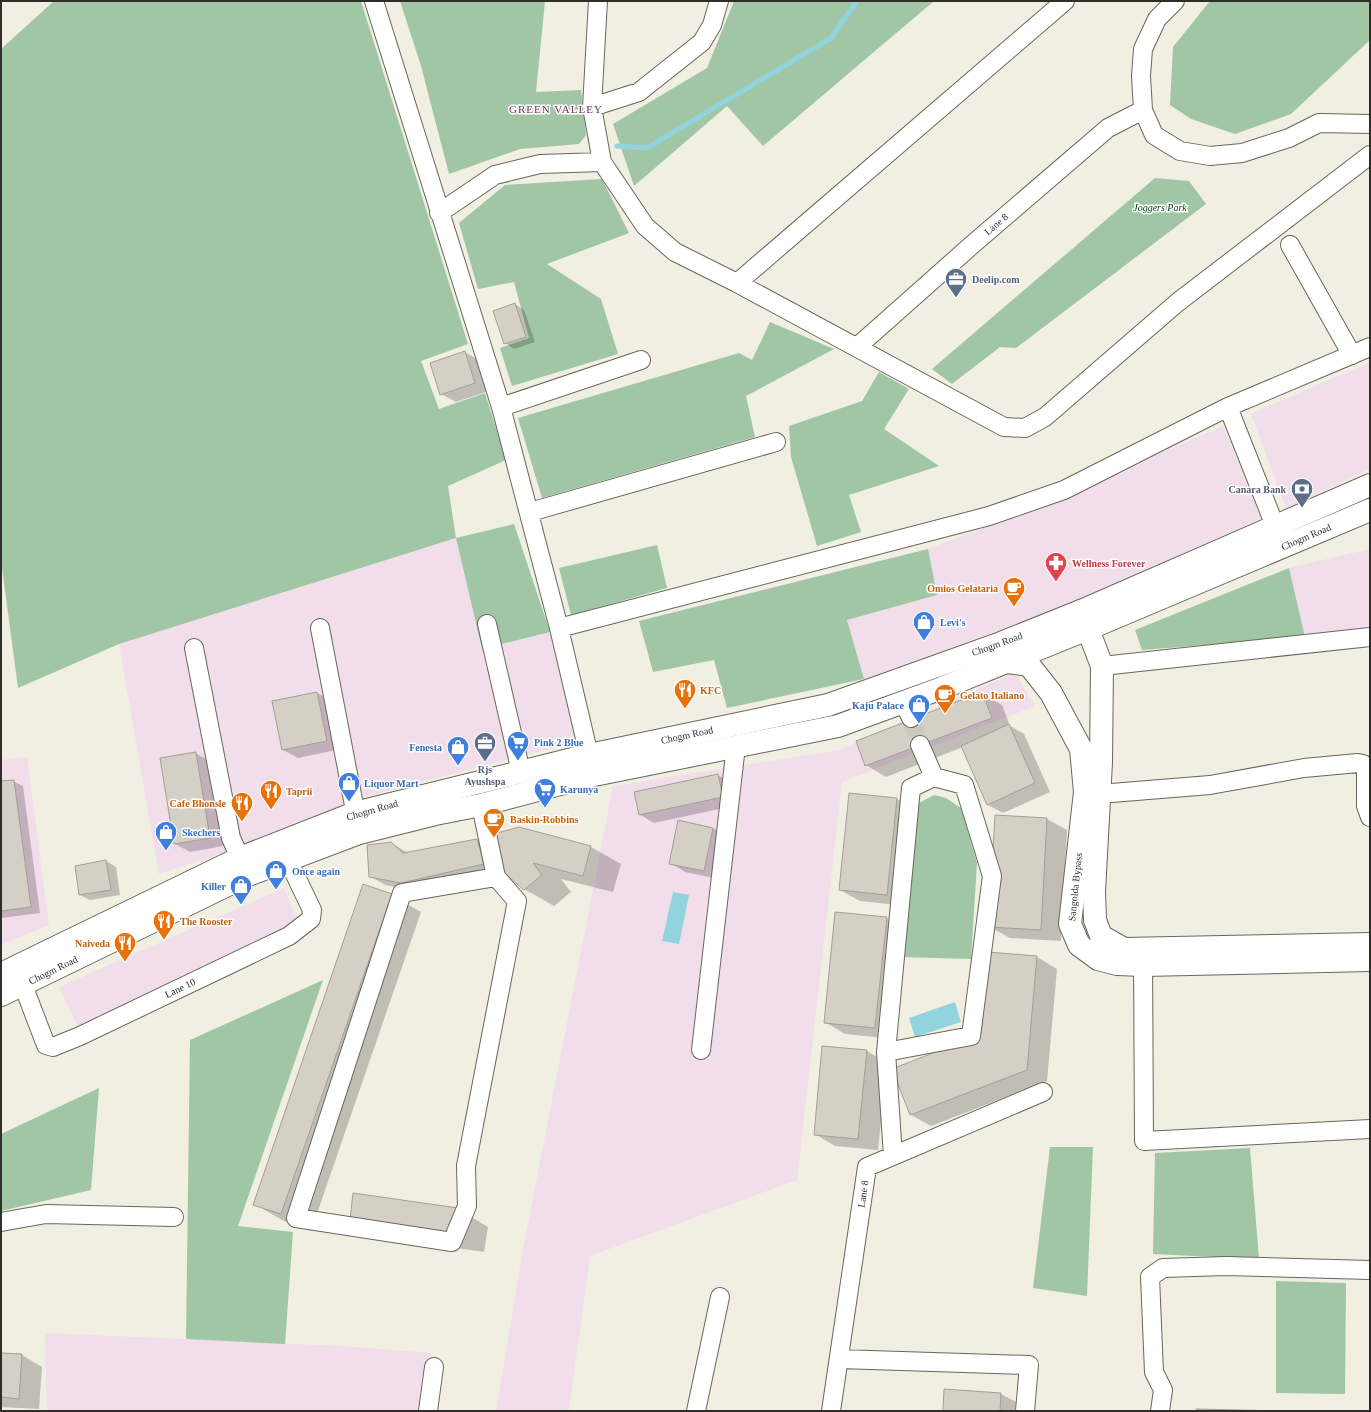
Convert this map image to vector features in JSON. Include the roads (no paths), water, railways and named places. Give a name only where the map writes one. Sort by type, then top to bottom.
[{"type":"main road","name":"Chogm Road","points":[[1,974],[244,866],[357,823],[521,772],[591,765],[736,746],[838,726],[907,710],[1007,662],[1085,620],[1276,526],[1370,485]]},
{"type":"main road","name":"Chogm Road","points":[[1,995],[23,985],[244,866],[288,860],[357,823],[435,814],[481,805],[591,765],[828,705],[1001,643],[1085,620],[1370,510]]},
{"type":"main road","name":"Sangolda Bypass","points":[[1085,620],[1102,666],[1099,794],[1094,892],[1095,920],[1101,936],[1124,949],[1143,956],[1370,960]]},
{"type":"main road","name":"Sangolda Bypass","points":[[1007,662],[1030,665],[1051,693],[1081,749],[1085,792],[1070,924],[1079,945],[1098,959],[1117,964],[1143,956],[1370,944]]},
{"type":"street","points":[[374,1],[439,213],[502,407],[560,628],[591,765]]},
{"type":"street","points":[[598,1],[596,10],[592,107],[602,162],[645,226],[675,252],[737,283],[1004,427],[1025,428],[1045,417],[1178,302],[1370,155]]},
{"type":"street","points":[[592,107],[639,92],[702,42],[712,25],[719,1]]},
{"type":"street","points":[[737,283],[1065,1]]},
{"type":"street","points":[[1174,1],[1157,19],[1143,49],[1141,76],[1143,110],[1154,135],[1180,151],[1210,156],[1242,153],[1289,138],[1319,123],[1370,124]]},
{"type":"street","name":"Lane 8","points":[[857,347],[973,244],[1108,128],[1143,110]]},
{"type":"street","points":[[439,213],[495,174],[540,164],[602,162]]},
{"type":"street","points":[[1290,245],[1352,355]]},
{"type":"street","points":[[560,628],[989,516],[1064,490],[1228,407],[1370,347]]},
{"type":"street","points":[[502,407],[641,360]]},
{"type":"street","points":[[1228,407],[1276,526]]},
{"type":"street","points":[[530,512],[776,442]]},
{"type":"street","points":[[487,624],[521,772]]},
{"type":"street","points":[[320,628],[357,823]]},
{"type":"street","points":[[1102,666],[1370,637]]},
{"type":"street","points":[[194,648],[231,838],[244,866]]},
{"type":"street","points":[[920,745],[934,777]]},
{"type":"street","points":[[701,1050],[736,746]]},
{"type":"street","points":[[1099,794],[1210,784],[1304,768],[1358,763],[1363,764],[1366,768],[1366,806],[1370,816]]},
{"type":"street","points":[[886,1052],[971,1036],[992,876],[964,785],[934,777],[911,788],[886,1052],[893,1156]]},
{"type":"street","points":[[481,805],[496,877],[516,901],[466,1166],[467,1206],[452,1242],[296,1218],[402,893],[496,877]]},
{"type":"street","name":"Lane 10","points":[[23,985],[46,1045],[53,1047],[80,1036],[289,936],[304,926],[311,919],[312,910],[288,860]]},
{"type":"street","points":[[1143,956],[1144,1141],[1370,1129]]},
{"type":"street","name":"Lane 8","points":[[831,1411],[866,1167],[1043,1092]]},
{"type":"street","points":[[1,1222],[46,1214],[174,1217]]},
{"type":"street","points":[[1160,1411],[1163,1390],[1154,1372],[1150,1277],[1163,1268],[1210,1267],[1370,1270]]},
{"type":"street","points":[[696,1411],[720,1297]]},
{"type":"street","points":[[839,1359],[1029,1365],[1025,1411]]},
{"type":"street","points":[[428,1411],[434,1367]]},
{"type":"water","points":[[673,892],[689,895],[679,944],[662,941]]},
{"type":"water","points":[[955,1002],[961,1022],[915,1037],[909,1018]]},
{"type":"waterway","points":[[617,146],[647,148],[831,38],[857,1]]},
{"type":"tunnel","points":[[911,718],[920,745]]},
{"type":"place","name":"Deelip.com","points":[[956,298]]},
{"type":"place","name":"Canara Bank","points":[[1302,508]]},
{"type":"place","name":"Wellness Forever","points":[[1056,582]]},
{"type":"place","name":"Omios Gelataria","points":[[1014,608]]},
{"type":"place","name":"Levi's","points":[[924,642]]},
{"type":"place","name":"KFC","points":[[685,710]]},
{"type":"place","name":"Gelato Italiano","points":[[945,714]]},
{"type":"place","name":"Kaju Palace","points":[[919,724]]},
{"type":"place","name":"Rjs Ayushspa","points":[[485,762]]},
{"type":"place","name":"Pink 2 Blue","points":[[518,762]]},
{"type":"place","name":"Fenesta","points":[[458,766]]},
{"type":"place","name":"Liquor Mart","points":[[349,802]]},
{"type":"place","name":"Karunya","points":[[545,808]]},
{"type":"place","name":"Taprii","points":[[271,810]]},
{"type":"place","name":"Cafe Bhonsle","points":[[242,822]]},
{"type":"place","name":"Baskin-Robbins","points":[[494,838]]},
{"type":"place","name":"Skechers","points":[[166,852]]},
{"type":"place","name":"Once again","points":[[276,890]]},
{"type":"place","name":"Killer","points":[[241,906]]},
{"type":"place","name":"The Rooster","points":[[164,940]]},
{"type":"place","name":"Naiveda","points":[[125,962]]},
{"type":"district","name":"GREEN VALLEY","points":[[556,109]]},
{"type":"park label","name":"Joggers Park","points":[[1160,207]]}]
